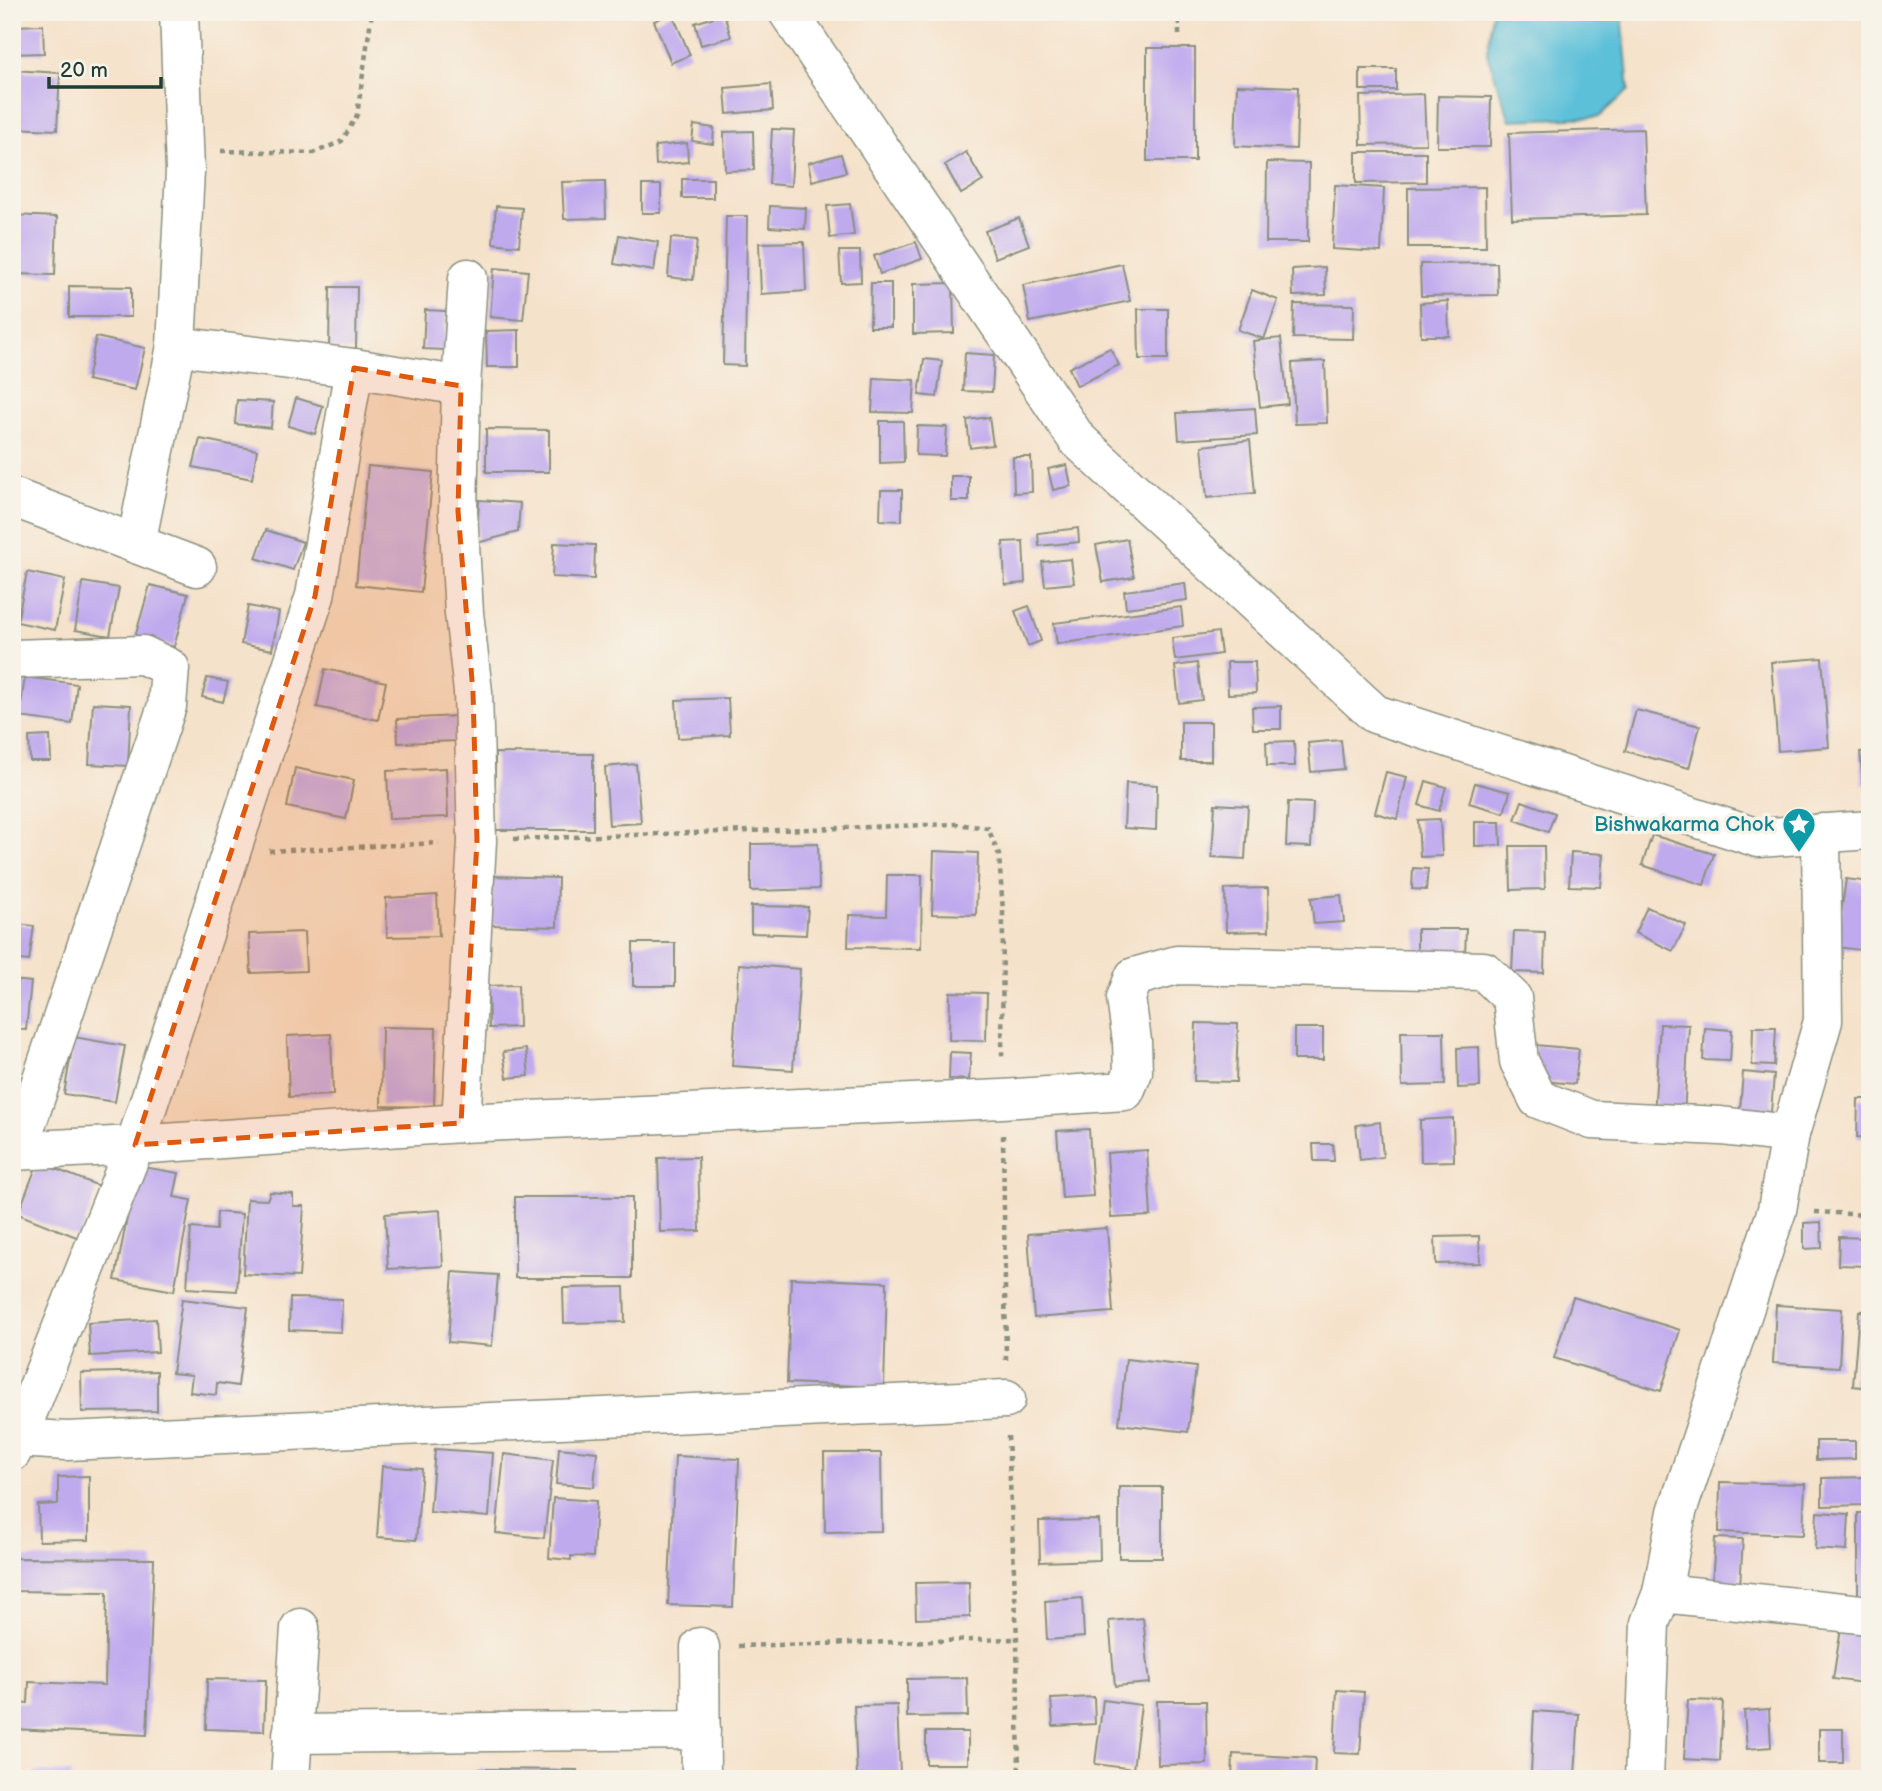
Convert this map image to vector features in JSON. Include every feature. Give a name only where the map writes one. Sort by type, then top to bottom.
[{"type":"street","points":[[136,544],[176,346],[185,150],[179,12]]},
{"type":"street","points":[[789,12],[1077,439],[1375,714],[1758,838],[1870,830]]},
{"type":"street","points":[[461,1123],[477,841],[473,692],[464,613],[458,511],[461,386],[468,278]]},
{"type":"street","points":[[176,346],[354,368],[461,386]]},
{"type":"street","points":[[354,368],[315,596],[135,1146],[14,1445],[1006,1399]]},
{"type":"street","points":[[12,496],[197,567]]},
{"type":"street","points":[[12,659],[143,655],[170,668],[167,706],[15,1151],[135,1146],[461,1123],[1125,1091],[1133,1072],[1126,998],[1134,977],[1177,965],[1484,971],[1511,998],[1519,1061],[1538,1099],[1592,1120],[1721,1126],[1790,1134]]},
{"type":"street","points":[[1644,1779],[1650,1623],[1662,1592],[1677,1513],[1777,1210],[1790,1134],[1823,1021],[1821,833]]},
{"type":"street","points":[[1662,1592],[1870,1615]]},
{"type":"street","points":[[290,1779],[300,1628]]},
{"type":"street","points":[[699,1647],[701,1779]]},
{"type":"street","points":[[292,1734],[701,1730]]},
{"type":"path","points":[[185,150],[314,153],[342,141],[357,115],[372,12]]},
{"type":"path","points":[[1179,12],[1179,35]]},
{"type":"path","points":[[230,852],[956,824],[988,828],[999,855],[1003,912],[1002,1099],[1006,1399],[1017,1639],[1019,1779]]},
{"type":"path","points":[[1777,1210],[1870,1215]]},
{"type":"path","points":[[699,1647],[1017,1639]]},
{"type":"highlighted area","points":[[354,368],[461,386],[458,511],[473,692],[477,841],[461,1123],[135,1145],[315,596]]},
{"type":"water","points":[[1492,12],[1622,12],[1629,90],[1599,117],[1510,120],[1487,54]]},
{"type":"building","points":[[672,13],[690,55],[671,63],[654,21]]},
{"type":"building","points":[[724,14],[731,37],[701,45],[695,23]]},
{"type":"building","points":[[43,25],[44,53],[12,54],[12,26]]},
{"type":"building","points":[[1147,48],[1195,48],[1195,161],[1147,161]]},
{"type":"building","points":[[1360,69],[1396,69],[1396,90],[1360,90]]},
{"type":"building","points":[[12,70],[60,73],[57,130],[12,128]]},
{"type":"building","points":[[771,84],[773,110],[727,114],[725,88]]},
{"type":"building","points":[[1237,85],[1298,87],[1296,149],[1235,146]]},
{"type":"building","points":[[1424,94],[1426,144],[1361,145],[1360,96]]},
{"type":"building","points":[[1438,96],[1491,97],[1490,147],[1437,147]]},
{"type":"building","points":[[694,125],[714,128],[713,144],[692,141]]},
{"type":"building","points":[[772,129],[794,130],[791,186],[769,184]]},
{"type":"building","points":[[1643,129],[1646,215],[1512,219],[1509,133]]},
{"type":"building","points":[[753,131],[754,170],[725,171],[724,132]]},
{"type":"building","points":[[687,143],[688,162],[656,165],[655,146]]},
{"type":"building","points":[[966,152],[983,181],[961,194],[945,165]]},
{"type":"building","points":[[1356,152],[1426,152],[1426,182],[1356,183]]},
{"type":"building","points":[[841,154],[846,172],[812,181],[808,163]]},
{"type":"building","points":[[1267,162],[1309,163],[1308,242],[1266,242]]},
{"type":"building","points":[[682,179],[713,179],[713,198],[682,198]]},
{"type":"building","points":[[605,181],[606,218],[564,219],[562,182]]},
{"type":"building","points":[[642,185],[661,185],[661,213],[642,213]]},
{"type":"building","points":[[1335,185],[1384,188],[1381,252],[1332,249]]},
{"type":"building","points":[[1485,187],[1486,247],[1408,247],[1408,188]]},
{"type":"building","points":[[850,204],[854,235],[830,238],[827,206]]},
{"type":"building","points":[[496,206],[522,208],[519,246],[493,243]]},
{"type":"building","points":[[770,206],[806,208],[805,229],[769,227]]},
{"type":"building","points":[[12,215],[57,217],[55,275],[12,274]]},
{"type":"building","points":[[726,216],[747,216],[745,366],[723,365]]},
{"type":"building","points":[[1019,218],[1029,245],[995,258],[985,231]]},
{"type":"building","points":[[619,235],[658,242],[654,271],[614,264]]},
{"type":"building","points":[[671,238],[697,240],[693,280],[668,277]]},
{"type":"building","points":[[804,242],[806,291],[761,294],[759,243]]},
{"type":"building","points":[[916,242],[922,259],[880,274],[874,256]]},
{"type":"building","points":[[839,251],[860,251],[861,282],[841,283]]},
{"type":"building","points":[[1497,263],[1498,295],[1421,296],[1420,264]]},
{"type":"building","points":[[1122,264],[1130,301],[1030,322],[1023,285]]},
{"type":"building","points":[[1325,267],[1326,295],[1293,296],[1292,269]]},
{"type":"building","points":[[494,268],[528,271],[523,320],[490,317]]},
{"type":"building","points":[[871,283],[891,283],[891,327],[870,327]]},
{"type":"building","points":[[953,283],[954,333],[913,334],[913,284]]},
{"type":"building","points":[[69,286],[131,287],[131,317],[69,317]]},
{"type":"building","points":[[330,287],[357,287],[356,350],[329,349]]},
{"type":"building","points":[[1252,290],[1278,300],[1264,339],[1238,330]]},
{"type":"building","points":[[1448,301],[1449,336],[1421,336],[1420,303]]},
{"type":"building","points":[[1294,304],[1354,305],[1353,339],[1293,338]]},
{"type":"building","points":[[1138,309],[1168,309],[1168,359],[1139,359]]},
{"type":"building","points":[[425,310],[446,311],[445,350],[423,349]]},
{"type":"building","points":[[519,330],[519,367],[487,367],[486,331]]},
{"type":"building","points":[[96,337],[145,348],[135,390],[87,380]]},
{"type":"building","points":[[1281,338],[1288,404],[1260,407],[1253,341]]},
{"type":"building","points":[[1110,348],[1119,365],[1077,386],[1069,368]]},
{"type":"building","points":[[965,353],[994,355],[992,392],[963,391]]},
{"type":"building","points":[[924,359],[942,361],[937,397],[919,395]]},
{"type":"building","points":[[1325,361],[1327,423],[1295,424],[1292,363]]},
{"type":"building","points":[[874,378],[915,380],[913,413],[872,412]]},
{"type":"building","points":[[296,398],[323,406],[315,434],[288,426]]},
{"type":"building","points":[[237,400],[273,402],[271,428],[235,424]]},
{"type":"building","points":[[1255,408],[1257,435],[1179,440],[1177,413]]},
{"type":"building","points":[[989,417],[993,445],[970,448],[967,420]]},
{"type":"building","points":[[880,421],[903,421],[904,462],[880,463]]},
{"type":"building","points":[[917,426],[947,427],[945,456],[916,455]]},
{"type":"building","points":[[486,429],[549,430],[549,472],[486,472]]},
{"type":"building","points":[[200,439],[257,450],[252,479],[193,467]]},
{"type":"building","points":[[1250,440],[1255,493],[1207,498],[1202,446]]},
{"type":"building","points":[[1013,457],[1031,457],[1032,492],[1014,493]]},
{"type":"building","points":[[1067,465],[1071,486],[1053,490],[1048,469]]},
{"type":"building","points":[[368,466],[433,472],[421,592],[356,585]]},
{"type":"building","points":[[951,476],[969,476],[969,501],[951,501]]},
{"type":"building","points":[[881,490],[902,490],[902,521],[880,520]]},
{"type":"building","points":[[479,500],[520,503],[518,532],[477,543]]},
{"type":"building","points":[[1078,528],[1079,542],[1039,546],[1038,533]]},
{"type":"building","points":[[266,530],[303,542],[293,570],[256,558]]},
{"type":"building","points":[[1127,539],[1134,577],[1103,582],[1096,545]]},
{"type":"building","points":[[1023,541],[1025,583],[1005,585],[1003,542]]},
{"type":"building","points":[[554,543],[595,545],[594,579],[552,577]]},
{"type":"building","points":[[1071,559],[1074,583],[1045,586],[1042,562]]},
{"type":"building","points":[[27,572],[65,580],[55,630],[17,622]]},
{"type":"building","points":[[83,582],[119,588],[110,636],[75,630]]},
{"type":"building","points":[[1185,583],[1187,600],[1126,608],[1124,591]]},
{"type":"building","points":[[150,585],[188,594],[174,647],[135,637]]},
{"type":"building","points":[[248,606],[279,612],[272,650],[241,644]]},
{"type":"building","points":[[1029,606],[1041,641],[1028,646],[1015,611]]},
{"type":"building","points":[[1181,607],[1183,626],[1057,644],[1054,623]]},
{"type":"building","points":[[1218,632],[1221,654],[1175,660],[1172,638]]},
{"type":"building","points":[[1822,658],[1829,747],[1778,751],[1771,662]]},
{"type":"building","points":[[1227,662],[1255,662],[1256,693],[1228,694]]},
{"type":"building","points":[[1197,663],[1202,700],[1179,703],[1175,666]]},
{"type":"building","points":[[325,669],[386,682],[378,720],[317,707]]},
{"type":"building","points":[[25,677],[77,684],[72,724],[19,717]]},
{"type":"building","points":[[207,678],[228,682],[223,702],[202,697]]},
{"type":"building","points":[[728,698],[730,735],[678,738],[676,700]]},
{"type":"building","points":[[93,703],[131,705],[128,766],[89,764]]},
{"type":"building","points":[[1281,706],[1281,729],[1253,729],[1252,707]]},
{"type":"building","points":[[1636,710],[1700,726],[1689,768],[1625,751]]},
{"type":"building","points":[[457,716],[458,741],[398,743],[397,719]]},
{"type":"building","points":[[1181,722],[1211,722],[1211,761],[1181,761]]},
{"type":"building","points":[[50,736],[51,761],[30,761],[29,737]]},
{"type":"building","points":[[1341,740],[1344,769],[1311,772],[1308,743]]},
{"type":"building","points":[[1294,741],[1295,766],[1267,766],[1266,742]]},
{"type":"building","points":[[1870,751],[1870,783],[1863,784],[1860,752]]},
{"type":"building","points":[[495,753],[593,754],[593,830],[495,830]]},
{"type":"building","points":[[636,764],[641,823],[609,825],[605,767]]},
{"type":"building","points":[[295,768],[354,780],[346,819],[287,807]]},
{"type":"building","points":[[446,768],[448,817],[389,819],[387,771]]},
{"type":"building","points":[[1386,772],[1407,777],[1397,819],[1375,813]]},
{"type":"building","points":[[1426,781],[1446,787],[1439,811],[1419,805]]},
{"type":"building","points":[[1126,783],[1157,785],[1156,830],[1124,828]]},
{"type":"building","points":[[1475,783],[1510,792],[1504,813],[1469,803]]},
{"type":"building","points":[[1522,801],[1555,813],[1548,832],[1515,820]]},
{"type":"building","points":[[1288,802],[1313,803],[1311,847],[1286,846]]},
{"type":"building","points":[[1215,804],[1248,806],[1245,859],[1212,857]]},
{"type":"building","points":[[1440,819],[1442,856],[1420,857],[1418,820]]},
{"type":"building","points":[[1475,822],[1500,822],[1501,845],[1475,846]]},
{"type":"building","points":[[1652,835],[1714,854],[1704,885],[1642,865]]},
{"type":"building","points":[[818,843],[819,889],[751,891],[751,844]]},
{"type":"building","points":[[1510,846],[1544,846],[1545,889],[1511,890]]},
{"type":"building","points":[[934,851],[978,853],[976,915],[932,914]]},
{"type":"building","points":[[1571,852],[1604,854],[1601,887],[1569,886]]},
{"type":"building","points":[[1413,868],[1428,869],[1426,890],[1412,889]]},
{"type":"building","points":[[887,875],[922,875],[921,948],[848,947],[849,915],[886,916]]},
{"type":"building","points":[[492,876],[558,878],[557,927],[491,925]]},
{"type":"building","points":[[1846,879],[1870,882],[1860,950],[1836,947]]},
{"type":"building","points":[[1268,888],[1269,931],[1226,932],[1225,889]]},
{"type":"building","points":[[437,895],[439,936],[387,937],[386,898]]},
{"type":"building","points":[[1341,895],[1344,922],[1314,924],[1311,898]]},
{"type":"building","points":[[751,906],[808,907],[806,935],[751,933]]},
{"type":"building","points":[[1647,907],[1686,925],[1673,951],[1635,933]]},
{"type":"building","points":[[12,923],[34,926],[29,961],[12,959]]},
{"type":"building","points":[[1417,929],[1466,929],[1465,956],[1417,955]]},
{"type":"building","points":[[1514,931],[1545,932],[1544,973],[1512,972]]},
{"type":"building","points":[[304,932],[306,971],[251,973],[249,934]]},
{"type":"building","points":[[633,943],[675,943],[675,986],[633,986]]},
{"type":"building","points":[[739,964],[800,969],[793,1070],[732,1066]]},
{"type":"building","points":[[12,980],[31,982],[26,1030],[12,1029]]},
{"type":"building","points":[[518,985],[519,1027],[489,1028],[488,986]]},
{"type":"building","points":[[950,992],[987,993],[986,1041],[949,1040]]},
{"type":"building","points":[[1196,1023],[1238,1024],[1236,1082],[1194,1081]]},
{"type":"building","points":[[1660,1024],[1689,1025],[1684,1117],[1654,1115]]},
{"type":"building","points":[[382,1027],[436,1028],[434,1107],[381,1106]]},
{"type":"building","points":[[1753,1027],[1776,1027],[1774,1066],[1752,1065]]},
{"type":"building","points":[[1294,1028],[1323,1028],[1323,1060],[1294,1060]]},
{"type":"building","points":[[1705,1028],[1732,1030],[1730,1061],[1703,1060]]},
{"type":"building","points":[[1401,1032],[1444,1032],[1445,1085],[1402,1086]]},
{"type":"building","points":[[331,1034],[333,1095],[289,1097],[287,1036]]},
{"type":"building","points":[[74,1037],[125,1046],[115,1102],[64,1094]]},
{"type":"building","points":[[1535,1045],[1579,1049],[1575,1084],[1532,1080]]},
{"type":"building","points":[[1479,1047],[1480,1087],[1458,1088],[1457,1048]]},
{"type":"building","points":[[526,1049],[529,1076],[507,1078],[503,1052]]},
{"type":"building","points":[[950,1052],[971,1053],[969,1080],[949,1079]]},
{"type":"building","points":[[1743,1072],[1774,1075],[1771,1112],[1740,1110]]},
{"type":"building","points":[[1858,1099],[1870,1099],[1870,1138],[1857,1137]]},
{"type":"building","points":[[1453,1118],[1454,1161],[1421,1162],[1420,1120]]},
{"type":"building","points":[[1380,1122],[1383,1157],[1360,1160],[1356,1125]]},
{"type":"building","points":[[1089,1129],[1093,1196],[1062,1198],[1057,1131]]},
{"type":"building","points":[[1313,1144],[1333,1144],[1334,1161],[1314,1161]]},
{"type":"building","points":[[1147,1150],[1151,1216],[1111,1218],[1107,1153]]},
{"type":"building","points":[[698,1157],[700,1231],[660,1232],[658,1158]]},
{"type":"building","points":[[38,1162],[99,1186],[79,1238],[18,1214]]},
{"type":"building","points":[[137,1166],[179,1173],[174,1197],[191,1200],[174,1291],[115,1280]]},
{"type":"building","points":[[270,1192],[293,1194],[293,1206],[304,1206],[299,1277],[243,1274],[247,1199],[267,1200]]},
{"type":"building","points":[[515,1197],[632,1197],[632,1278],[515,1278]]},
{"type":"building","points":[[440,1210],[443,1266],[388,1269],[385,1214]]},
{"type":"building","points":[[217,1212],[242,1214],[237,1291],[187,1288],[191,1228],[216,1230]]},
{"type":"building","points":[[1821,1222],[1822,1248],[1804,1249],[1804,1223]]},
{"type":"building","points":[[1107,1228],[1113,1312],[1034,1318],[1028,1234]]},
{"type":"building","points":[[1479,1236],[1480,1263],[1436,1264],[1435,1237]]},
{"type":"building","points":[[1839,1237],[1870,1238],[1870,1266],[1838,1265]]},
{"type":"building","points":[[453,1272],[498,1275],[492,1346],[448,1342]]},
{"type":"building","points":[[791,1278],[887,1282],[884,1387],[787,1383]]},
{"type":"building","points":[[624,1287],[625,1322],[564,1323],[563,1288]]},
{"type":"building","points":[[1573,1297],[1680,1330],[1661,1391],[1554,1358]]},
{"type":"building","points":[[290,1298],[342,1299],[341,1332],[289,1330]]},
{"type":"building","points":[[182,1299],[248,1307],[238,1386],[217,1383],[216,1395],[190,1392],[192,1375],[172,1373]]},
{"type":"building","points":[[1776,1305],[1842,1309],[1839,1367],[1773,1363]]},
{"type":"building","points":[[1859,1311],[1870,1311],[1870,1388],[1853,1386]]},
{"type":"building","points":[[156,1319],[158,1352],[90,1356],[88,1323]]},
{"type":"building","points":[[1126,1359],[1196,1367],[1188,1432],[1119,1424]]},
{"type":"building","points":[[157,1371],[157,1411],[82,1412],[81,1373]]},
{"type":"building","points":[[1816,1441],[1855,1441],[1855,1459],[1816,1460]]},
{"type":"building","points":[[559,1448],[597,1452],[594,1487],[556,1484]]},
{"type":"building","points":[[435,1449],[493,1453],[489,1517],[430,1512]]},
{"type":"building","points":[[824,1453],[881,1453],[882,1531],[825,1532]]},
{"type":"building","points":[[504,1454],[553,1460],[544,1538],[496,1533]]},
{"type":"building","points":[[675,1456],[739,1459],[733,1607],[668,1605]]},
{"type":"building","points":[[382,1466],[422,1469],[416,1540],[377,1537]]},
{"type":"building","points":[[89,1476],[89,1540],[39,1541],[38,1505],[58,1504],[58,1477]]},
{"type":"building","points":[[1870,1477],[1870,1505],[1822,1506],[1822,1478]]},
{"type":"building","points":[[1720,1482],[1805,1484],[1803,1535],[1719,1532]]},
{"type":"building","points":[[1119,1487],[1162,1487],[1162,1558],[1119,1558]]},
{"type":"building","points":[[553,1498],[596,1501],[593,1557],[571,1556],[571,1560],[549,1558]]},
{"type":"building","points":[[1817,1512],[1849,1514],[1847,1551],[1815,1549]]},
{"type":"building","points":[[1858,1513],[1870,1513],[1870,1596],[1858,1596]]},
{"type":"building","points":[[1099,1520],[1100,1560],[1040,1562],[1039,1521]]},
{"type":"building","points":[[1715,1538],[1743,1539],[1740,1586],[1712,1584]]},
{"type":"building","points":[[15,1558],[154,1559],[147,1735],[12,1729],[12,1702],[28,1703],[29,1682],[105,1685],[107,1592],[12,1591]]},
{"type":"building","points":[[969,1582],[970,1617],[916,1619],[915,1583]]},
{"type":"building","points":[[1082,1598],[1084,1637],[1047,1640],[1045,1601]]},
{"type":"building","points":[[1143,1618],[1150,1683],[1115,1686],[1109,1621]]},
{"type":"building","points":[[1841,1628],[1870,1632],[1863,1683],[1833,1679]]},
{"type":"building","points":[[967,1678],[968,1716],[907,1717],[907,1679]]},
{"type":"building","points":[[207,1679],[266,1680],[264,1731],[206,1729]]},
{"type":"building","points":[[1337,1690],[1364,1692],[1360,1754],[1334,1753]]},
{"type":"building","points":[[1094,1697],[1095,1724],[1053,1726],[1051,1699]]},
{"type":"building","points":[[1103,1700],[1141,1705],[1133,1769],[1095,1764]]},
{"type":"building","points":[[1688,1700],[1723,1701],[1720,1761],[1684,1759]]},
{"type":"building","points":[[1157,1701],[1206,1701],[1207,1764],[1158,1765]]},
{"type":"building","points":[[897,1705],[900,1774],[857,1776],[854,1706]]},
{"type":"building","points":[[1769,1709],[1771,1747],[1747,1749],[1744,1711]]},
{"type":"building","points":[[1534,1711],[1579,1714],[1575,1775],[1531,1773]]},
{"type":"building","points":[[1819,1729],[1843,1729],[1843,1763],[1819,1763]]},
{"type":"building","points":[[926,1732],[968,1732],[968,1764],[926,1764]]},
{"type":"building","points":[[1233,1754],[1315,1758],[1314,1779],[1232,1779]]},
{"type":"building","points":[[479,1769],[577,1770],[577,1779],[479,1779]]},
{"type":"building","points":[[35,1772],[71,1773],[71,1779],[35,1779]]},
{"type":"place","name":"Bishwakarma Chok","points":[[1799,854]]}]
